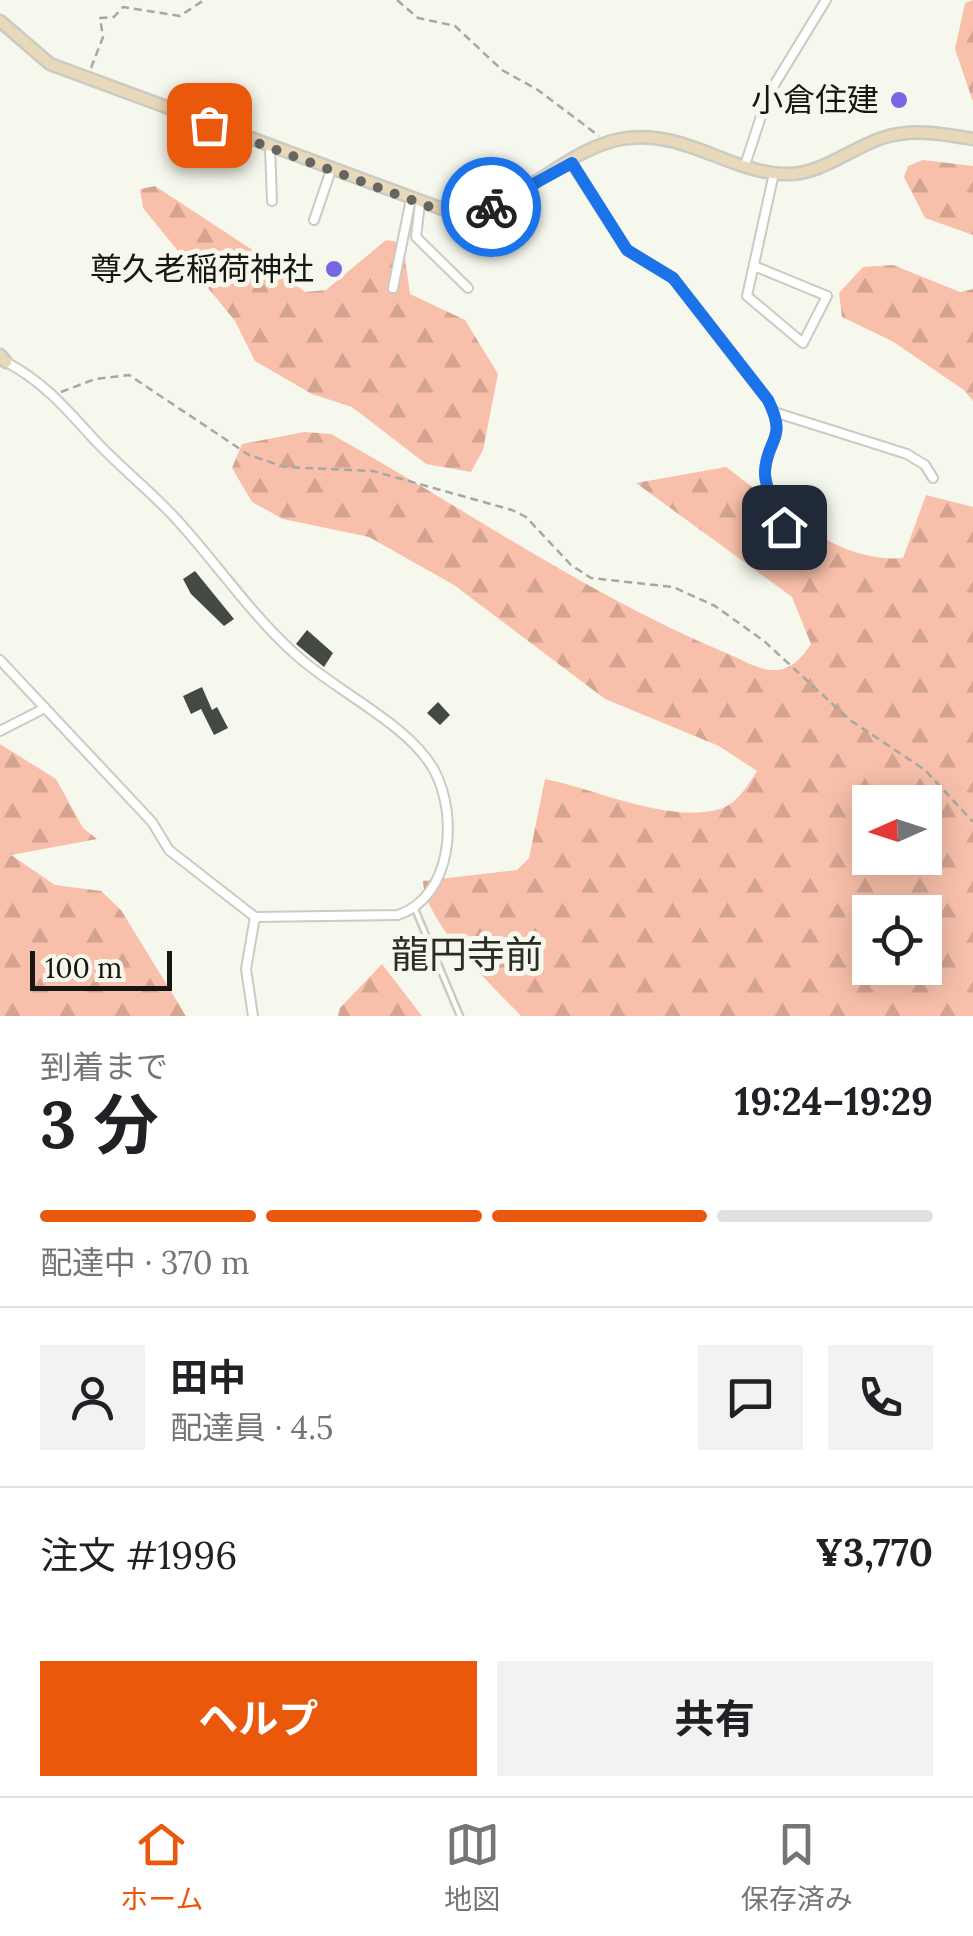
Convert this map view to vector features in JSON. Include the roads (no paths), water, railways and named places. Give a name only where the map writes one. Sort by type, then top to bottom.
[{"type":"street","points":[[746,165],[768,95],[826,0]]},
{"type":"street","points":[[0,21],[32,52],[88,79],[448,212],[493,206],[608,142],[651,136],[774,173],[811,172],[864,144],[907,133],[973,139]]},
{"type":"street","points":[[270,148],[272,201]]},
{"type":"street","points":[[572,163],[627,250],[673,278],[704,324],[735,353],[774,412],[776,442],[765,472],[784,527]]},
{"type":"street","points":[[314,220],[331,170]]},
{"type":"street","points":[[754,266],[827,296],[803,343],[747,296],[774,173]]},
{"type":"street","points":[[392,288],[416,201]]},
{"type":"street","points":[[416,201],[416,238],[468,288]]},
{"type":"street","points":[[0,660],[152,822],[169,850],[255,918],[378,916],[415,909],[435,888],[444,858],[444,817],[433,769],[398,732],[294,653],[179,522],[54,393],[3,358]]},
{"type":"street","points":[[774,412],[907,454],[925,465],[932,478]]},
{"type":"street","points":[[0,732],[45,708]]},
{"type":"street","points":[[252,1016],[246,969],[255,918]]},
{"type":"lane","points":[[415,909],[460,1016]]},
{"type":"place","name":"小倉住建","points":[[899,100]]},
{"type":"place","name":"尊久老稲荷神社","points":[[334,269]]},
{"type":"district","name":"龍円寺前","points":[[467,955]]}]
